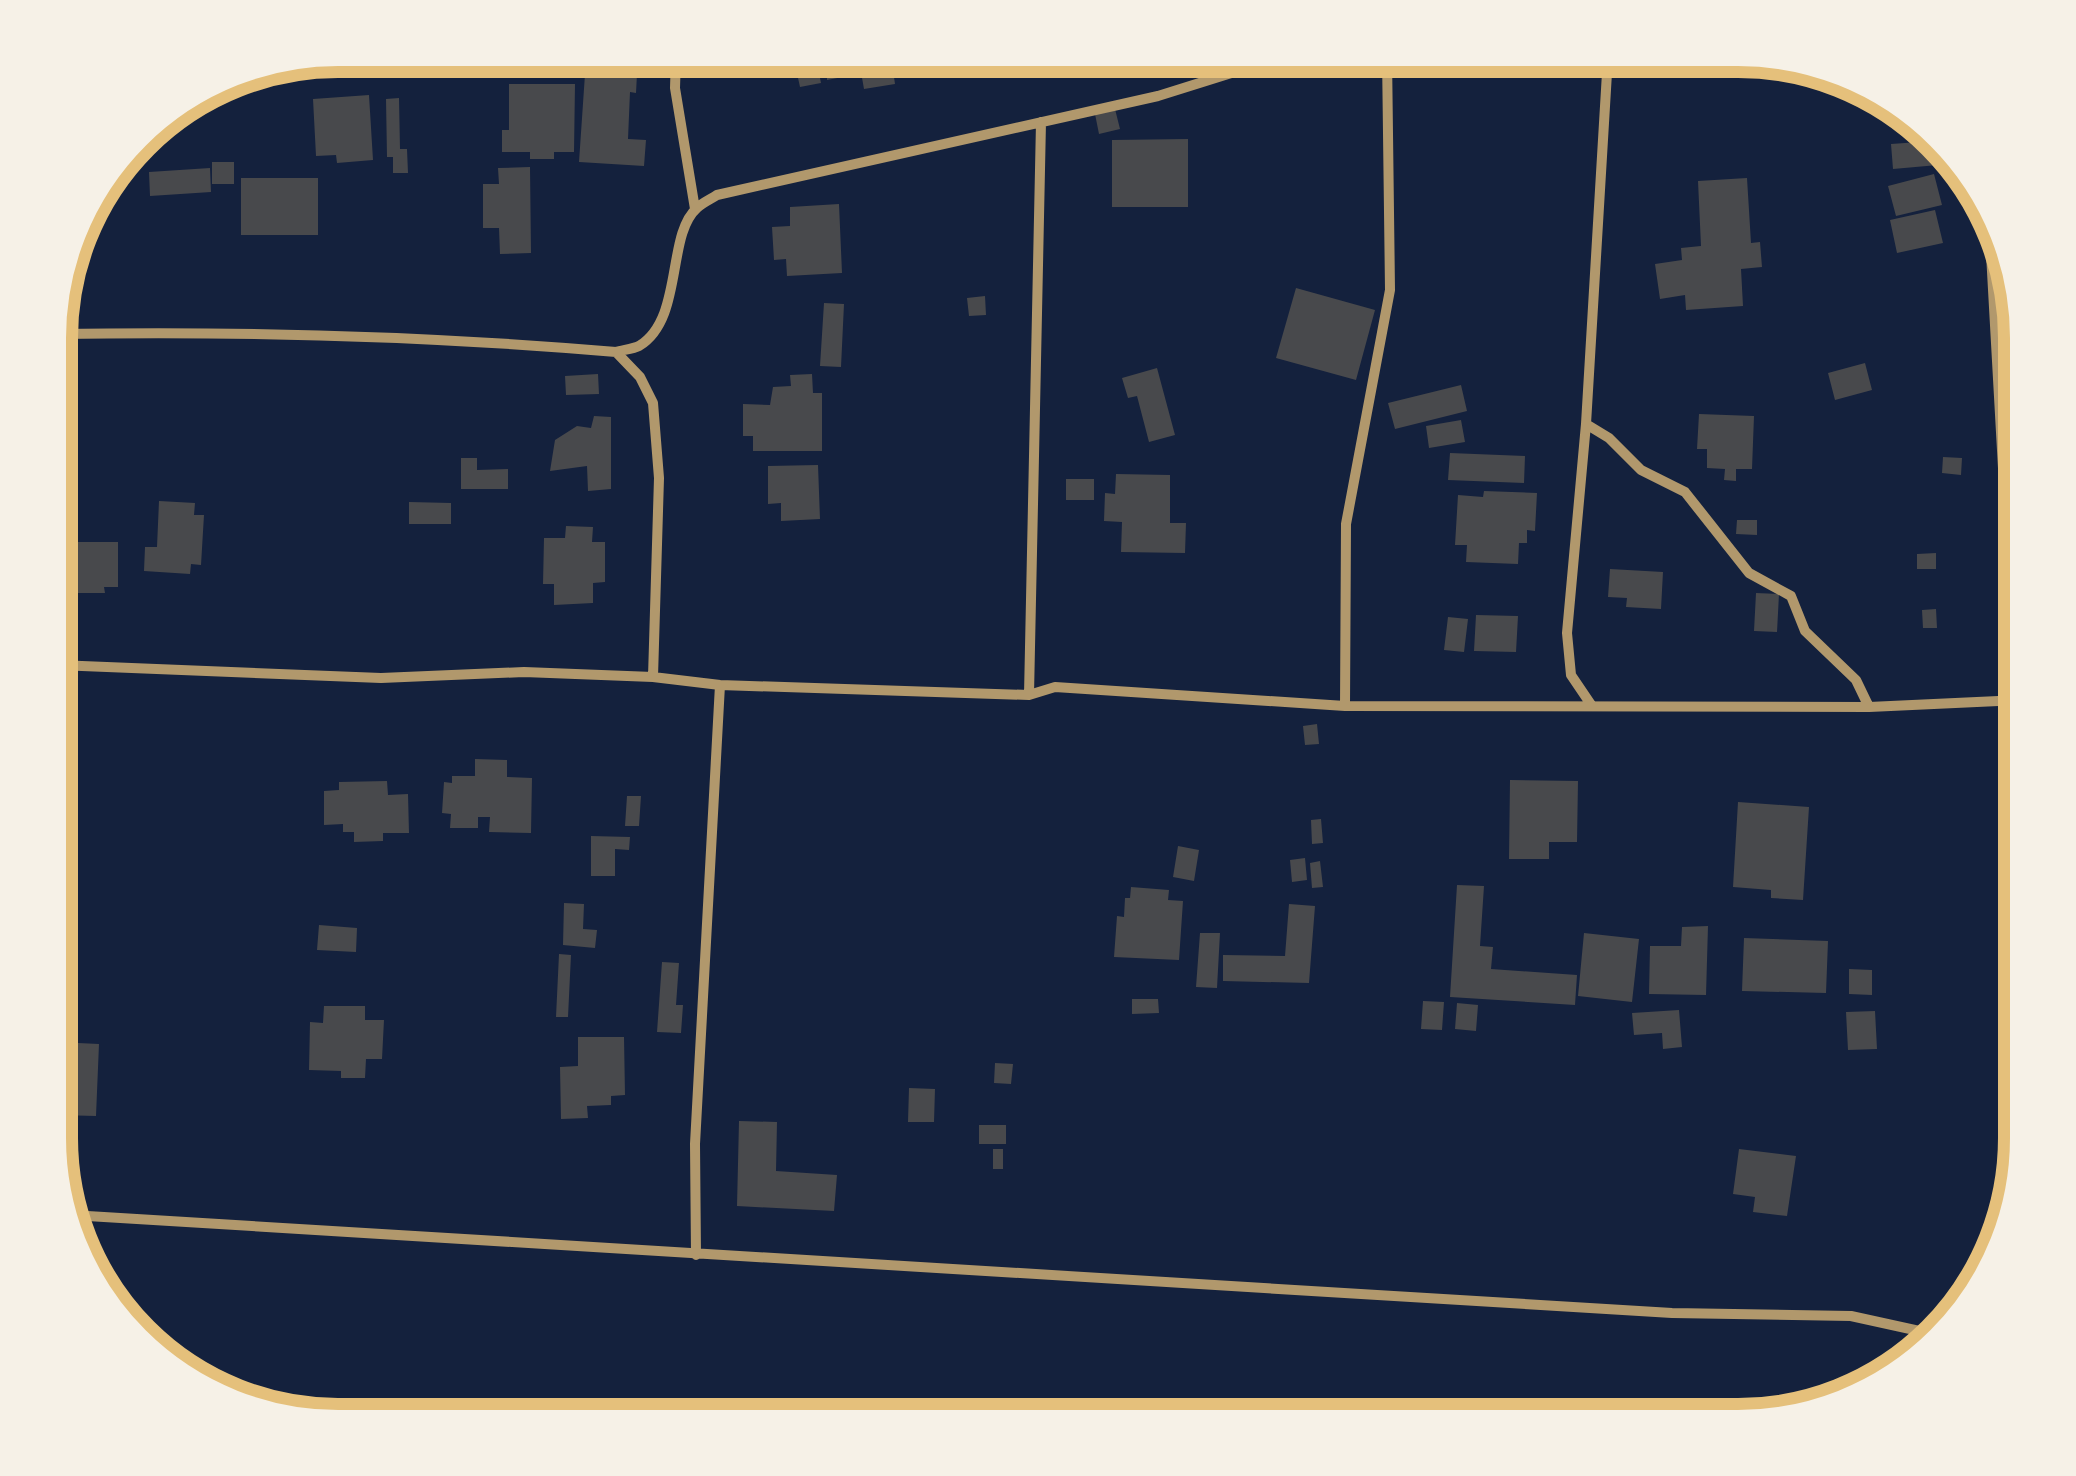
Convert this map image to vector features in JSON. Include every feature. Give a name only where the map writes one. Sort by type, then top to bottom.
[{"type":"street","points":[[675,73],[694,209]]},
{"type":"street","points":[[73,334],[202,332],[466,339],[616,352],[639,346],[655,328],[672,291],[684,229],[694,209],[717,195],[1158,96],[1233,73]]},
{"type":"street","points":[[1345,706],[1346,524],[1390,290],[1386,73]]},
{"type":"street","points":[[1592,706],[1571,674],[1566,634],[1586,424],[1607,73]]},
{"type":"street","points":[[1029,695],[1041,122]]},
{"type":"street","points":[[1997,283],[2003,397]]},
{"type":"street","points":[[639,346],[640,377]]},
{"type":"street","points":[[616,352],[640,377],[652,403],[659,478],[653,678]]},
{"type":"street","points":[[1586,424],[1609,438],[1640,470],[1684,492],[1750,572],[1791,596],[1806,630],[1856,680],[1869,707]]},
{"type":"street","points":[[73,666],[381,678],[524,672],[720,685],[1029,695],[1055,687],[1345,706],[1869,707],[2003,701]]},
{"type":"street","points":[[696,1255],[695,1144],[720,685]]},
{"type":"street","points":[[85,1216],[1672,1313],[1850,1316],[1919,1331]]},
{"type":"building","points":[[637,73],[636,93],[630,92],[628,139],[646,140],[644,166],[579,162],[585,74]]},
{"type":"building","points":[[797,73],[853,73],[827,80],[820,78],[821,83],[800,87]]},
{"type":"building","points":[[861,73],[893,73],[895,84],[864,89]]},
{"type":"building","points":[[509,84],[575,84],[574,152],[554,152],[554,159],[530,159],[530,152],[502,152],[502,130],[509,130]]},
{"type":"building","points":[[369,95],[373,160],[337,163],[336,155],[316,156],[313,99]]},
{"type":"building","points":[[399,98],[400,149],[407,149],[408,173],[393,173],[393,157],[387,157],[386,99]]},
{"type":"building","points":[[1115,109],[1120,129],[1099,134],[1095,114]]},
{"type":"building","points":[[1188,139],[1188,207],[1112,207],[1112,140]]},
{"type":"building","points":[[1916,142],[1938,165],[1893,169],[1891,144]]},
{"type":"building","points":[[212,162],[234,162],[234,184],[212,184]]},
{"type":"building","points":[[530,167],[531,253],[500,254],[499,228],[483,228],[483,184],[499,184],[498,168]]},
{"type":"building","points":[[210,168],[211,192],[150,196],[149,172]]},
{"type":"building","points":[[1934,174],[1942,205],[1896,216],[1888,186]]},
{"type":"building","points":[[241,178],[318,178],[318,235],[241,235]]},
{"type":"building","points":[[1747,178],[1751,243],[1760,242],[1762,267],[1741,269],[1743,306],[1686,310],[1685,295],[1660,299],[1655,264],[1682,260],[1681,248],[1701,246],[1698,181]]},
{"type":"building","points":[[839,204],[842,273],[787,276],[786,259],[774,260],[772,227],[790,226],[790,207]]},
{"type":"building","points":[[1935,210],[1943,243],[1897,253],[1890,220]]},
{"type":"building","points":[[1296,288],[1375,310],[1356,380],[1276,358]]},
{"type":"building","points":[[985,296],[986,315],[969,316],[967,298]]},
{"type":"building","points":[[824,303],[844,304],[841,367],[820,366]]},
{"type":"building","points":[[1865,363],[1872,390],[1835,400],[1828,373]]},
{"type":"building","points":[[1157,368],[1175,435],[1149,442],[1137,396],[1128,398],[1122,378]]},
{"type":"building","points":[[598,374],[599,394],[566,395],[565,376]]},
{"type":"building","points":[[812,374],[813,393],[822,393],[822,451],[753,451],[753,436],[743,436],[743,404],[770,405],[773,387],[791,386],[790,375]]},
{"type":"building","points":[[1461,385],[1467,411],[1395,429],[1388,403]]},
{"type":"building","points":[[1699,414],[1754,416],[1752,469],[1736,469],[1736,481],[1724,480],[1725,469],[1707,468],[1707,449],[1697,449]]},
{"type":"building","points":[[594,416],[611,417],[611,489],[588,491],[587,466],[550,471],[555,440],[577,426],[591,428]]},
{"type":"building","points":[[1461,420],[1465,442],[1429,448],[1426,426]]},
{"type":"building","points":[[1450,453],[1525,456],[1524,483],[1448,480]]},
{"type":"building","points":[[1943,457],[1962,458],[1961,475],[1942,473]]},
{"type":"building","points":[[461,458],[477,458],[477,470],[508,469],[508,489],[461,489]]},
{"type":"building","points":[[818,465],[820,519],[781,521],[781,503],[768,504],[768,466]]},
{"type":"building","points":[[1116,474],[1170,475],[1170,523],[1186,523],[1185,553],[1121,552],[1122,522],[1104,521],[1105,493],[1115,494]]},
{"type":"building","points":[[1066,479],[1094,479],[1094,500],[1066,500]]},
{"type":"building","points":[[1484,491],[1537,493],[1535,531],[1527,530],[1527,543],[1519,543],[1518,564],[1466,562],[1467,545],[1455,545],[1458,495],[1483,497]]},
{"type":"building","points":[[159,501],[195,503],[194,515],[204,515],[201,565],[191,564],[190,574],[144,571],[145,547],[157,547]]},
{"type":"building","points":[[409,502],[451,503],[451,524],[409,524]]},
{"type":"building","points":[[1737,520],[1757,520],[1757,535],[1736,534]]},
{"type":"building","points":[[566,526],[593,527],[592,542],[605,542],[605,582],[593,583],[593,603],[554,605],[554,584],[543,584],[544,538],[565,538]]},
{"type":"building","points":[[73,542],[118,542],[118,587],[104,587],[105,593],[73,593]]},
{"type":"building","points":[[1936,553],[1936,569],[1917,569],[1917,554]]},
{"type":"building","points":[[1610,569],[1663,572],[1661,609],[1626,607],[1627,598],[1608,597]]},
{"type":"building","points":[[1756,593],[1779,594],[1777,632],[1754,631]]},
{"type":"building","points":[[1936,609],[1937,628],[1923,628],[1922,610]]},
{"type":"building","points":[[1476,615],[1518,616],[1516,652],[1474,651]]},
{"type":"building","points":[[1448,617],[1468,619],[1464,652],[1444,650]]},
{"type":"building","points":[[1317,724],[1319,744],[1305,745],[1303,726]]},
{"type":"building","points":[[475,759],[507,760],[507,777],[532,778],[531,833],[489,832],[490,817],[478,817],[478,828],[450,828],[451,814],[442,813],[444,782],[452,783],[452,776],[475,776]]},
{"type":"building","points":[[1510,780],[1578,781],[1577,842],[1549,842],[1549,859],[1509,859]]},
{"type":"building","points":[[387,781],[388,795],[408,794],[409,833],[383,833],[383,841],[354,842],[354,832],[343,832],[343,824],[324,825],[324,791],[339,790],[339,782]]},
{"type":"building","points":[[627,796],[641,796],[639,826],[625,826]]},
{"type":"building","points":[[1738,802],[1809,807],[1803,900],[1771,898],[1771,890],[1733,887]]},
{"type":"building","points":[[1321,819],[1323,843],[1312,844],[1311,820]]},
{"type":"building","points":[[591,836],[630,837],[629,850],[615,849],[615,876],[591,876]]},
{"type":"building","points":[[1178,846],[1199,850],[1194,881],[1173,877]]},
{"type":"building","points":[[1305,858],[1307,880],[1292,882],[1290,860]]},
{"type":"building","points":[[1320,861],[1323,887],[1312,888],[1310,863]]},
{"type":"building","points":[[1457,885],[1484,886],[1480,946],[1493,947],[1491,969],[1577,975],[1575,1005],[1450,997]]},
{"type":"building","points":[[1131,887],[1169,890],[1168,900],[1183,901],[1179,960],[1114,957],[1117,916],[1124,917],[1125,898],[1130,898]]},
{"type":"building","points":[[564,903],[584,904],[583,929],[597,930],[595,948],[563,945]]},
{"type":"building","points":[[1289,904],[1315,906],[1309,983],[1223,981],[1223,955],[1285,956]]},
{"type":"building","points":[[319,925],[357,928],[356,952],[317,950]]},
{"type":"building","points":[[1708,926],[1706,995],[1649,994],[1650,946],[1681,946],[1682,927]]},
{"type":"building","points":[[1200,933],[1220,933],[1217,988],[1196,987]]},
{"type":"building","points":[[1584,933],[1639,939],[1632,1002],[1578,996]]},
{"type":"building","points":[[1744,938],[1828,941],[1826,993],[1742,991]]},
{"type":"building","points":[[559,954],[571,955],[568,1017],[556,1017]]},
{"type":"building","points":[[662,962],[679,963],[676,1005],[683,1005],[681,1033],[657,1032]]},
{"type":"building","points":[[1849,969],[1872,970],[1872,995],[1849,994]]},
{"type":"building","points":[[1132,999],[1158,999],[1159,1013],[1132,1014]]},
{"type":"building","points":[[1423,1001],[1444,1002],[1442,1030],[1421,1029]]},
{"type":"building","points":[[1457,1003],[1478,1005],[1476,1031],[1455,1029]]},
{"type":"building","points":[[324,1006],[365,1006],[365,1020],[384,1020],[382,1059],[366,1059],[365,1078],[341,1078],[341,1071],[309,1070],[310,1022],[323,1023]]},
{"type":"building","points":[[1679,1010],[1682,1047],[1663,1049],[1662,1033],[1634,1035],[1632,1013]]},
{"type":"building","points":[[1875,1011],[1877,1049],[1848,1050],[1846,1012]]},
{"type":"building","points":[[578,1037],[624,1037],[625,1095],[611,1096],[611,1105],[587,1106],[588,1118],[561,1119],[560,1067],[578,1066]]},
{"type":"building","points":[[73,1043],[99,1044],[96,1116],[73,1115]]},
{"type":"building","points":[[995,1063],[1013,1064],[1011,1084],[994,1083]]},
{"type":"building","points":[[909,1088],[935,1089],[934,1122],[908,1122]]},
{"type":"building","points":[[739,1121],[777,1122],[776,1171],[837,1175],[834,1211],[737,1206]]},
{"type":"building","points":[[979,1125],[1006,1125],[1006,1144],[979,1144]]},
{"type":"building","points":[[993,1149],[1003,1149],[1003,1169],[993,1169]]},
{"type":"building","points":[[1739,1149],[1796,1156],[1787,1216],[1753,1212],[1755,1197],[1733,1194]]}]
